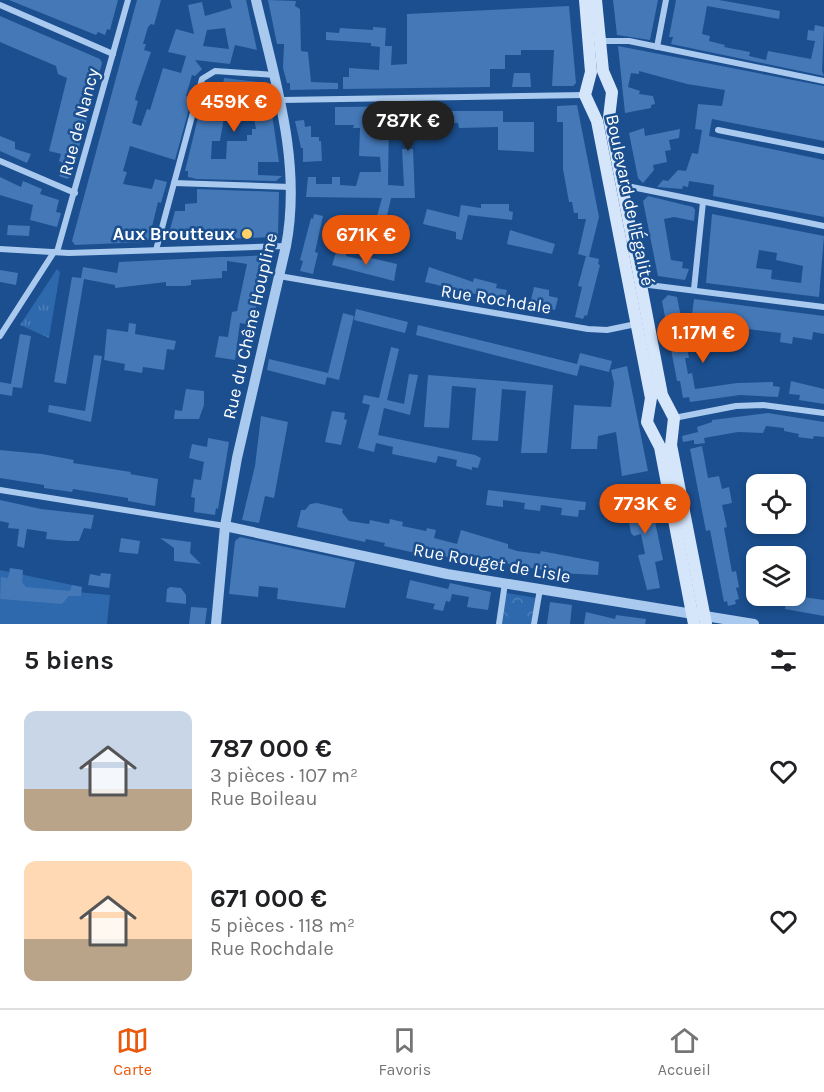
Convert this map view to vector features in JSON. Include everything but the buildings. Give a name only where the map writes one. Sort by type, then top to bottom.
[{"type":"main road","name":"Boulevard de l'Égalité","points":[[585,0],[591,72],[587,95],[597,121],[637,324],[651,398],[649,412]]},
{"type":"main road","points":[[596,0],[603,71],[609,86],[612,94],[610,101],[601,107],[587,95],[598,80],[609,86]]},
{"type":"main road","name":"Boulevard de l'Égalité","points":[[610,101],[609,118],[662,395],[672,418],[671,445],[699,620]]},
{"type":"main road","points":[[651,430],[662,434],[672,418],[660,406],[649,412],[646,420],[651,430],[660,447],[699,620]]},
{"type":"street","name":"Rue de Nancy","points":[[0,336],[56,252],[75,193],[128,0]]},
{"type":"street","name":"Rue du Chêne Houpline","points":[[216,624],[225,525],[254,377],[286,246],[291,187],[289,151],[281,100],[256,0]]},
{"type":"street","points":[[657,47],[666,0]]},
{"type":"street","points":[[0,5],[113,54]]},
{"type":"street","points":[[600,41],[621,40],[824,81]]},
{"type":"street","points":[[156,250],[199,86],[206,75],[222,70],[275,75]]},
{"type":"street","points":[[281,100],[587,95]]},
{"type":"street","points":[[718,130],[824,151]]},
{"type":"street","points":[[0,161],[75,193]]},
{"type":"street","points":[[174,183],[291,187]]},
{"type":"street","points":[[622,185],[824,226]]},
{"type":"street","points":[[694,288],[703,202]]},
{"type":"street","points":[[0,249],[56,252],[286,246]]},
{"type":"street","name":"Rue Rochdale","points":[[279,276],[588,329],[607,330],[637,324]]},
{"type":"street","points":[[641,284],[694,288],[824,307]]},
{"type":"street","points":[[672,418],[753,405],[771,405],[824,413]]},
{"type":"street","points":[[0,490],[225,525]]},
{"type":"street","name":"Rue Rouget de Lisle","points":[[225,525],[447,574],[540,589],[699,620],[754,624]]},
{"type":"street","points":[[499,624],[505,584]]},
{"type":"street","points":[[534,624],[540,589]]},
{"type":"green space","points":[[57,269],[60,272],[49,338],[20,325]]},
{"type":"green space","points":[[0,570],[77,586],[76,592],[110,595],[107,624],[0,624]]},
{"type":"green space","points":[[506,593],[536,598],[531,624],[502,624]]},
{"type":"place","name":"Aux Broutteux","points":[[247,234]]}]
